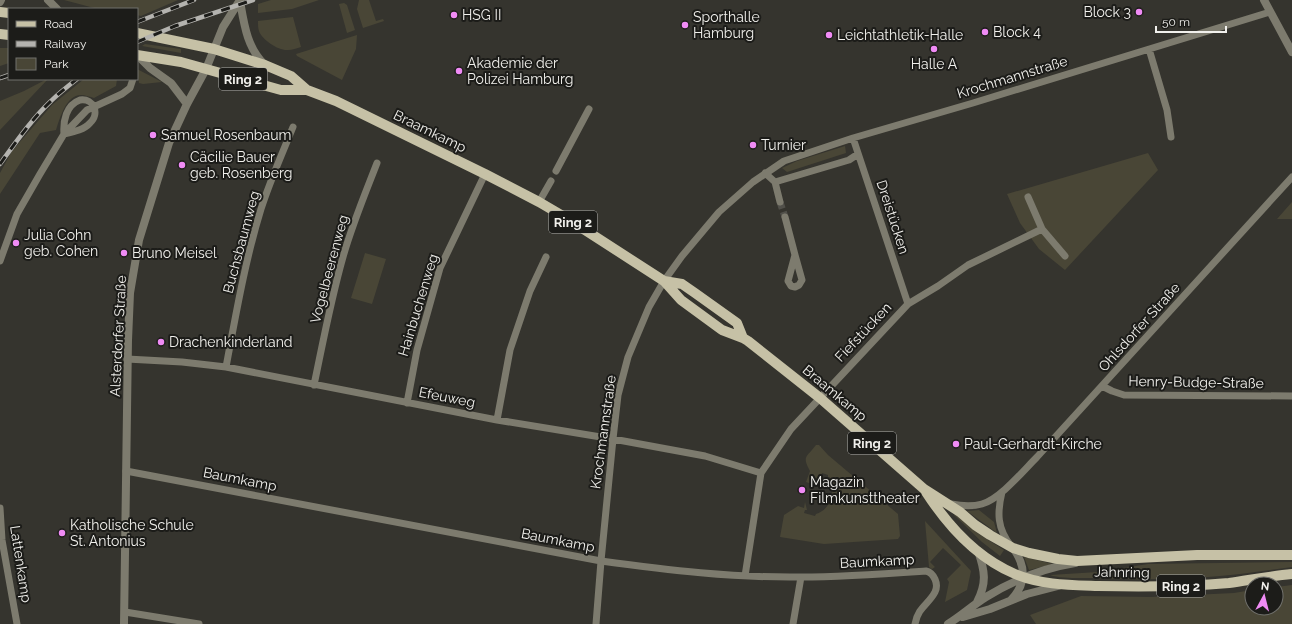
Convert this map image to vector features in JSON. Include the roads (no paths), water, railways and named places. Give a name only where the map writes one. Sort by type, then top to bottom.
[{"type":"main road","name":"Braamkamp","points":[[138,33],[214,49],[265,65],[291,76],[307,90],[336,101],[485,174],[568,219],[664,281],[681,300],[722,330],[743,338],[820,398],[924,489],[949,504],[990,535],[1013,548],[1048,558],[1067,560],[1086,561],[1121,559]]},
{"type":"main road","name":"Braamkamp","points":[[138,55],[181,62],[281,90],[307,90]]},
{"type":"main road","name":"Braamkamp","points":[[664,281],[682,284],[695,292],[737,324],[743,338]]},
{"type":"main road","name":"Braamkamp","points":[[924,489],[946,521],[978,551],[1001,566],[1023,577]]},
{"type":"main road","name":"Jahnring","points":[[1121,559],[1197,555],[1292,555]]},
{"type":"main road","name":"Jahnring","points":[[1023,577],[1044,582],[1069,585],[1154,586],[1197,585],[1292,574]]},
{"type":"street","points":[[48,0],[56,8]]},
{"type":"street","points":[[1264,0],[1292,52]]},
{"type":"street","points":[[240,1],[247,37],[257,55],[265,65]]},
{"type":"street","name":"Alsterdorfer Straße","points":[[124,624],[127,359],[130,293],[139,240],[169,143],[187,104],[206,69],[223,27],[240,1]]},
{"type":"street","name":"Krochmannstraße","points":[[596,624],[618,395],[628,357],[649,307],[664,281],[679,260],[719,212],[765,173],[784,161],[853,138],[973,103],[1270,12]]},
{"type":"street","points":[[1149,49],[1168,110],[1171,136]]},
{"type":"street","points":[[138,56],[150,68],[171,83],[187,104]]},
{"type":"street","points":[[0,261],[17,214],[64,134],[82,115],[94,106],[116,98],[130,88],[133,80]]},
{"type":"street","points":[[80,100],[90,102],[94,106],[95,114],[92,122],[84,128],[64,134],[64,121],[74,103],[80,100]]},
{"type":"street","points":[[556,171],[589,109]]},
{"type":"street","name":"Buchsbaumweg","points":[[226,368],[251,243],[262,208],[293,126]]},
{"type":"street","name":"Dreistücken","points":[[853,138],[908,304]]},
{"type":"street","points":[[775,182],[849,160],[858,154]]},
{"type":"street","name":"Vogelbeerenweg","points":[[314,385],[343,256],[353,225],[377,163]]},
{"type":"street","points":[[765,173],[775,182],[780,202]]},
{"type":"street","name":"Hainbuchenweg","points":[[406,403],[417,350],[440,268],[485,174]]},
{"type":"street","name":"Ohlsdorfer Straße","points":[[949,504],[971,506],[983,504],[1002,492],[1037,458],[1292,177]]},
{"type":"street","points":[[539,202],[551,181]]},
{"type":"street","points":[[1028,197],[1042,229],[1065,256]]},
{"type":"street","points":[[785,217],[795,255]]},
{"type":"street","name":"Fiefstücken","points":[[745,576],[761,472],[791,429],[908,304],[968,265],[1042,229]]},
{"type":"street","points":[[497,420],[510,350],[530,291],[546,257]]},
{"type":"street","name":"Efeuweg","points":[[127,359],[182,362],[226,368],[497,420],[705,456],[761,472]]},
{"type":"street","name":"Henry-Budge-Straße","points":[[1102,386],[1124,395],[1292,396]]},
{"type":"street","name":"Baumkamp","points":[[126,471],[601,561],[696,573],[801,577],[926,571],[933,575],[936,582],[936,590],[918,614],[915,624]]},
{"type":"street","points":[[1002,492],[998,511],[999,522],[1006,539],[1022,564],[1023,577],[1020,588],[1010,600]]},
{"type":"street","name":"Lattenkamp","points":[[0,508],[2,540],[18,624]]},
{"type":"street","points":[[976,604],[985,580],[982,562],[978,551]]},
{"type":"street","points":[[948,624],[985,598],[1023,577],[1056,567],[1086,561]]},
{"type":"street","points":[[793,624],[801,577]]},
{"type":"street","points":[[958,618],[990,609],[1010,600],[1051,587],[1069,585]]},
{"type":"street","points":[[125,612],[199,624]]},
{"type":"tunnel","points":[[780,202],[785,217]]},
{"type":"railway","points":[[138,22],[194,0]]},
{"type":"railway","points":[[138,42],[175,26],[253,0]]},
{"type":"railway","points":[[0,78],[8,75]]},
{"type":"railway","points":[[0,164],[24,131],[44,108],[76,80]]},
{"type":"place","name":"Block 3","points":[[1139,12]]},
{"type":"place","name":"HSG II","points":[[454,15]]},
{"type":"place","name":"Sporthalle Hamburg","points":[[685,25]]},
{"type":"place","name":"Block 4","points":[[985,32]]},
{"type":"place","name":"Leichtathletik-Halle","points":[[829,35]]},
{"type":"place","name":"Halle A","points":[[934,49]]},
{"type":"place","name":"Akademie der Polizei Hamburg","points":[[459,71]]},
{"type":"place","name":"Samuel Rosenbaum","points":[[153,135]]},
{"type":"place","name":"Turnier","points":[[753,145]]},
{"type":"place","name":"Cäcilie Bauer geb. Rosenberg","points":[[182,165]]},
{"type":"place","name":"Julia Cohn geb. Cohen","points":[[16,243]]},
{"type":"place","name":"Bruno Meisel","points":[[124,253]]},
{"type":"place","name":"Drachenkinderland","points":[[161,342]]},
{"type":"place","name":"Paul-Gerhardt-Kirche","points":[[956,444]]},
{"type":"place","name":"Magazin Filmkunsttheater","points":[[802,490]]},
{"type":"place","name":"Katholische Schule St. Antonius","points":[[62,533]]}]
